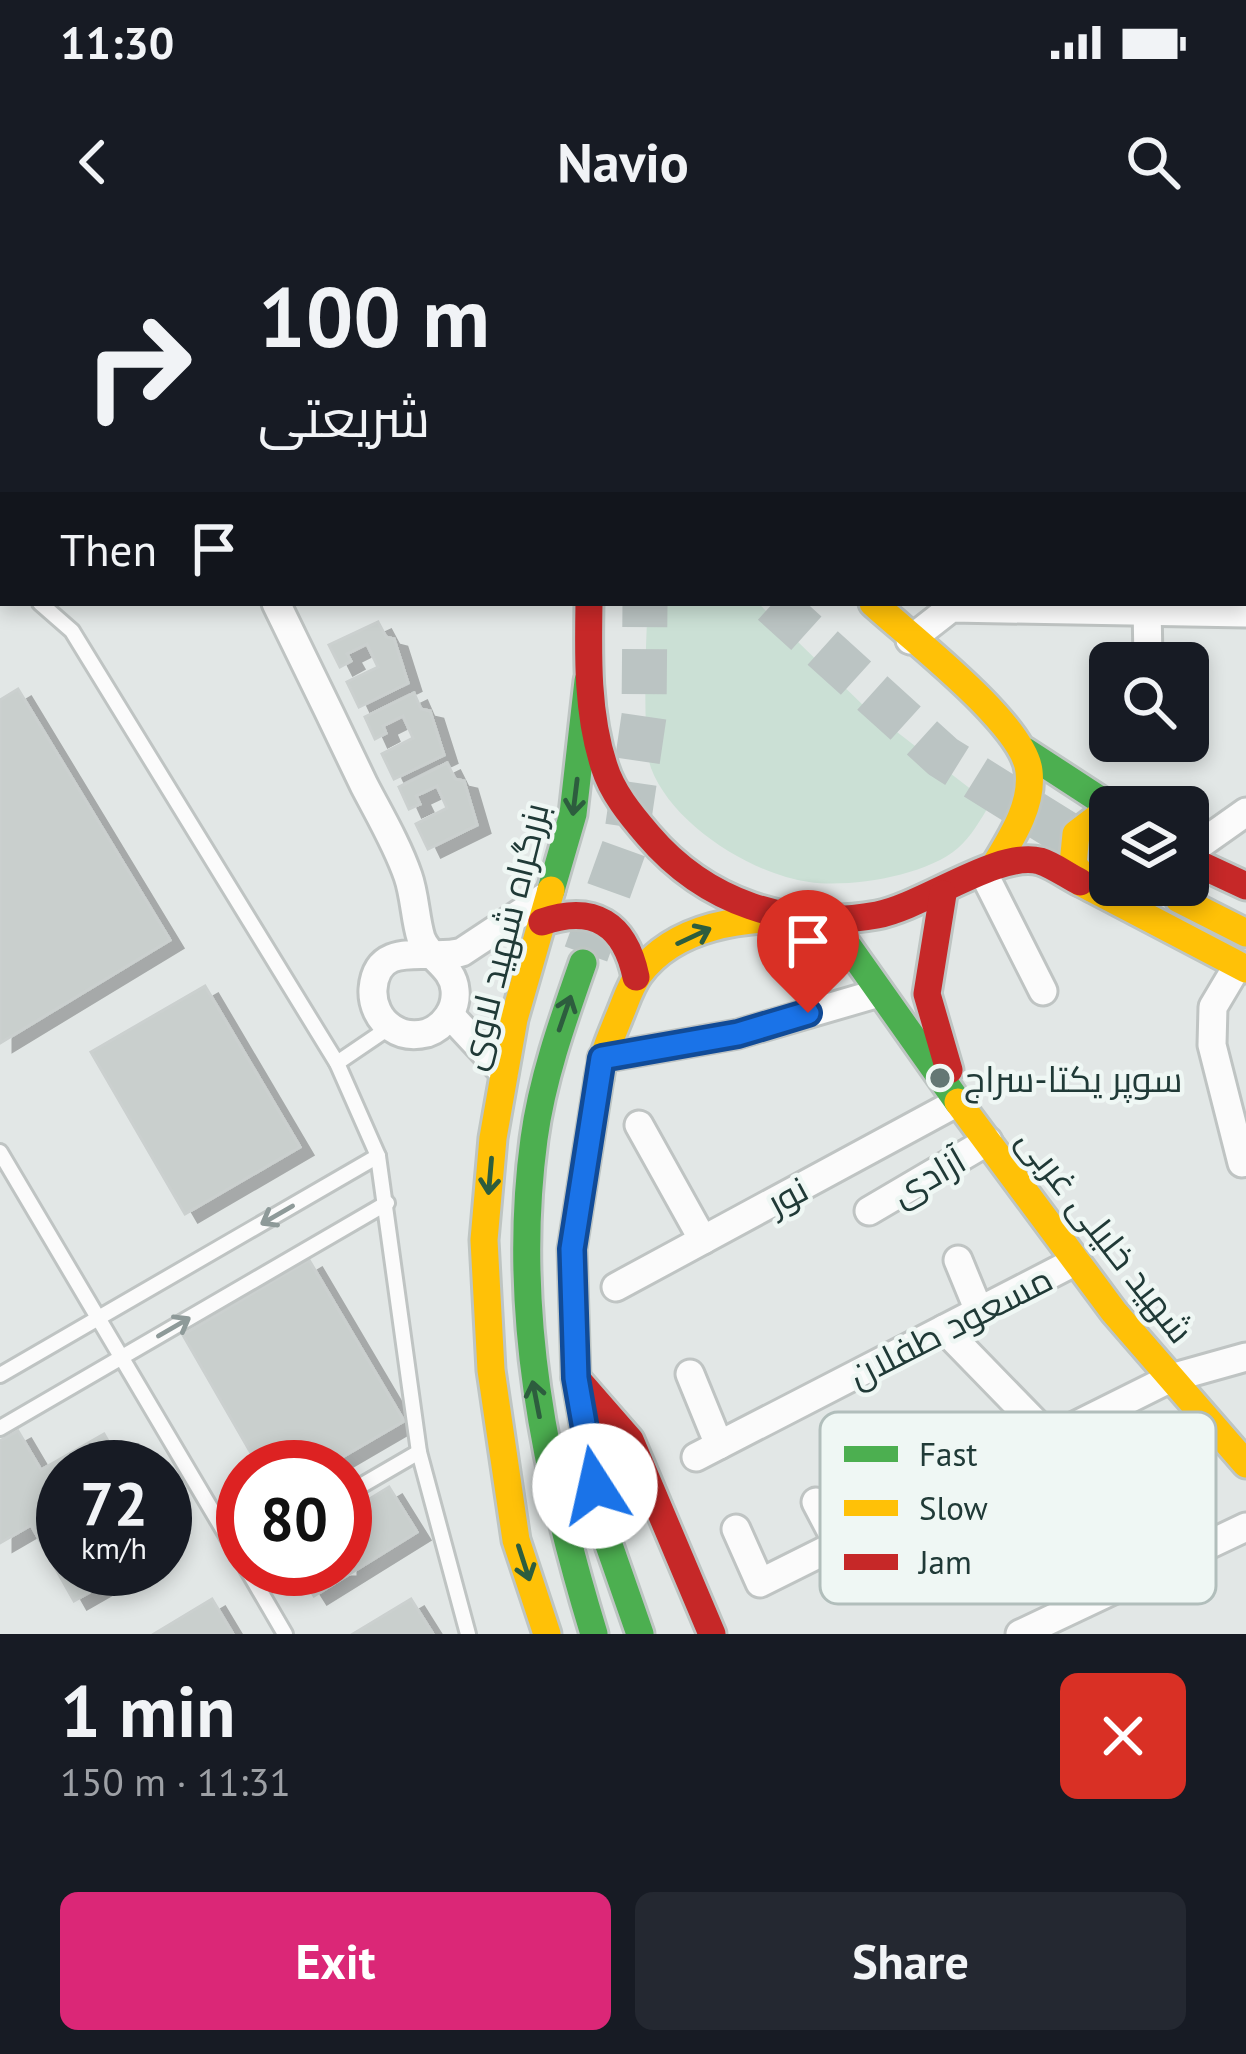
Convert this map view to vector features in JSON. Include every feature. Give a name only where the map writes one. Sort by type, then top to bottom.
[{"type":"main road","points":[[589,606],[588,681],[605,770],[621,802],[676,868],[735,901],[776,915],[814,918]]},
{"type":"main road","points":[[876,606],[999,721],[1024,751],[1089,793]]},
{"type":"main road","name":"بزرگراه شهید لاوی","points":[[547,1634],[516,1540],[491,1370],[484,1240],[514,1019],[573,814],[588,681]]},
{"type":"main road","points":[[989,869],[1023,810],[1029,783],[1024,751]]},
{"type":"main road","points":[[1089,824],[1076,834],[1073,864],[1089,884]]},
{"type":"main road","points":[[640,1634],[601,1522],[576,1378],[572,1249],[602,1058],[635,977],[656,955],[699,932],[742,918],[814,918],[901,910],[1012,859],[1040,861],[1089,886]]},
{"type":"main road","points":[[1209,867],[1246,886]]},
{"type":"main road","points":[[943,894],[926,994],[958,1102]]},
{"type":"main road","points":[[1126,906],[1242,967]]},
{"type":"main road","points":[[1193,906],[1246,933]]},
{"type":"main road","points":[[546,908],[605,921],[628,944],[635,977]]},
{"type":"main road","name":"شهید خلیلی غربی","points":[[814,918],[879,994],[1076,1261],[1201,1412]]},
{"type":"main road","points":[[583,962],[557,1037],[534,1138],[526,1242],[530,1366],[562,1532],[595,1634]]},
{"type":"main road","points":[[576,1378],[630,1440],[712,1634]]},
{"type":"main road","name":"شهید خلیلی غربی","points":[[1216,1430],[1246,1464]]},
{"type":"street","points":[[277,606],[407,872],[422,940],[433,956],[452,976],[455,1003],[441,1025],[416,1035],[390,1027],[380,1018],[372,992],[382,967],[405,952],[433,956],[462,952],[546,908]]},
{"type":"street","points":[[910,640],[951,608],[1147,607],[1246,613]]},
{"type":"street","points":[[1147,607],[1148,642]]},
{"type":"street","points":[[1209,840],[1246,812]]},
{"type":"street","points":[[989,869],[1042,992]]},
{"type":"street","points":[[1242,967],[1214,1007],[1212,1045],[1242,1162]]},
{"type":"street","points":[[602,1058],[738,1034],[879,994]]},
{"type":"street","points":[[450,1015],[504,1073]]},
{"type":"street","name":"نور","points":[[616,1287],[958,1102]]},
{"type":"street","points":[[639,1125],[703,1240]]},
{"type":"street","name":"آزادی","points":[[869,1210],[988,1141]]},
{"type":"street","points":[[958,1261],[979,1311]]},
{"type":"street","name":"مسعود طفلان","points":[[690,1374],[707,1451],[1076,1261]]},
{"type":"street","points":[[643,1273],[659,1298]]},
{"type":"street","points":[[944,1329],[1025,1412]]},
{"type":"street","points":[[1104,1412],[1171,1378],[1246,1357]]},
{"type":"street","points":[[815,1502],[820,1511]]},
{"type":"street","points":[[1216,1541],[1246,1527]]},
{"type":"street","points":[[736,1529],[760,1583],[820,1553]]},
{"type":"street","points":[[1020,1634],[1083,1604]]},
{"type":"lane","points":[[43,606],[72,631],[337,1063],[378,1156],[419,1452],[468,1634]]},
{"type":"lane","points":[[337,1063],[390,1027]]},
{"type":"lane","points":[[0,1152],[216,1516]]},
{"type":"lane","points":[[0,1375],[378,1156]]},
{"type":"lane","points":[[0,1429],[387,1203]]},
{"type":"lane","points":[[372,1479],[419,1452]]},
{"type":"lane","points":[[263,1596],[285,1634]]},
{"type":"green space","points":[[648,606],[761,606],[866,708],[990,804],[958,848],[908,873],[845,883],[809,882],[763,869],[695,827],[661,789],[648,755]]},
{"type":"building","points":[[378,622],[386,637],[394,639],[408,683],[359,707],[347,682],[378,667],[367,644],[347,654],[351,661],[340,667],[329,645]]},
{"type":"building","points":[[18,689],[170,940],[0,1043],[0,700]]},
{"type":"building","points":[[414,693],[421,709],[430,711],[444,755],[394,779],[382,754],[413,738],[403,716],[383,726],[386,733],[375,739],[365,717]]},
{"type":"building","points":[[447,763],[455,779],[464,781],[477,825],[428,849],[416,824],[447,808],[437,786],[416,796],[420,804],[409,809],[399,787]]},
{"type":"building","points":[[205,986],[300,1147],[185,1214],[91,1052]]},
{"type":"building","points":[[309,1260],[404,1421],[371,1440],[243,1440],[183,1335]]},
{"type":"building","points":[[18,1431],[36,1462],[36,1534],[31,1525],[0,1543],[0,1441]]},
{"type":"building","points":[[389,1487],[417,1532],[372,1560],[372,1497]]},
{"type":"building","points":[[212,1599],[233,1634],[154,1634]]},
{"type":"building","points":[[411,1599],[433,1634],[353,1634]]},
{"type":"tunnel","points":[[586,954],[625,845],[644,716],[645,606]]},
{"type":"tunnel","points":[[776,606],[943,757],[1089,848]]},
{"type":"traffic: fast","points":[[551,890],[573,814],[588,681]]},
{"type":"traffic: fast","points":[[1025,751],[1089,793]]},
{"type":"traffic: fast","points":[[828,918],[958,1102]]},
{"type":"traffic: fast","points":[[583,963],[538,1117],[528,1202],[527,1265],[530,1327],[547,1451],[594,1634]]},
{"type":"traffic: fast","points":[[599,1079],[572,1249],[576,1378],[601,1522],[640,1634]]},
{"type":"traffic: slow","points":[[876,606],[987,706],[1022,752],[1029,771],[1028,796],[995,865]]},
{"type":"traffic: slow","points":[[1089,824],[1076,834],[1073,864],[1089,884]]},
{"type":"traffic: slow","points":[[1080,882],[1246,969]]},
{"type":"traffic: slow","points":[[547,1634],[516,1540],[491,1370],[484,1240],[493,1138],[514,1019],[551,890]]},
{"type":"traffic: slow","points":[[1193,906],[1246,933]]},
{"type":"traffic: slow","points":[[599,1079],[630,989],[654,957],[712,927],[801,917]]},
{"type":"traffic: slow","points":[[958,1102],[1114,1312],[1201,1412]]},
{"type":"traffic: slow","points":[[1216,1429],[1246,1464]]},
{"type":"traffic: jam","points":[[589,606],[592,706],[607,776],[648,835],[695,878],[722,894],[781,914],[844,919],[896,910],[982,871],[1023,860],[1040,861],[1080,882]]},
{"type":"traffic: jam","points":[[1209,869],[1246,886]]},
{"type":"traffic: jam","points":[[943,894],[927,994],[949,1070]]},
{"type":"traffic: jam","points":[[542,922],[577,916],[604,923],[624,944],[636,977]]},
{"type":"traffic: jam","points":[[576,1378],[630,1440],[712,1634]]},
{"type":"place","name":"سوپر یکتا-سراج","points":[[940,1078]]},
{"type":"route","points":[[595,1486],[576,1378],[572,1249],[602,1058],[738,1034],[808,1013]]}]
